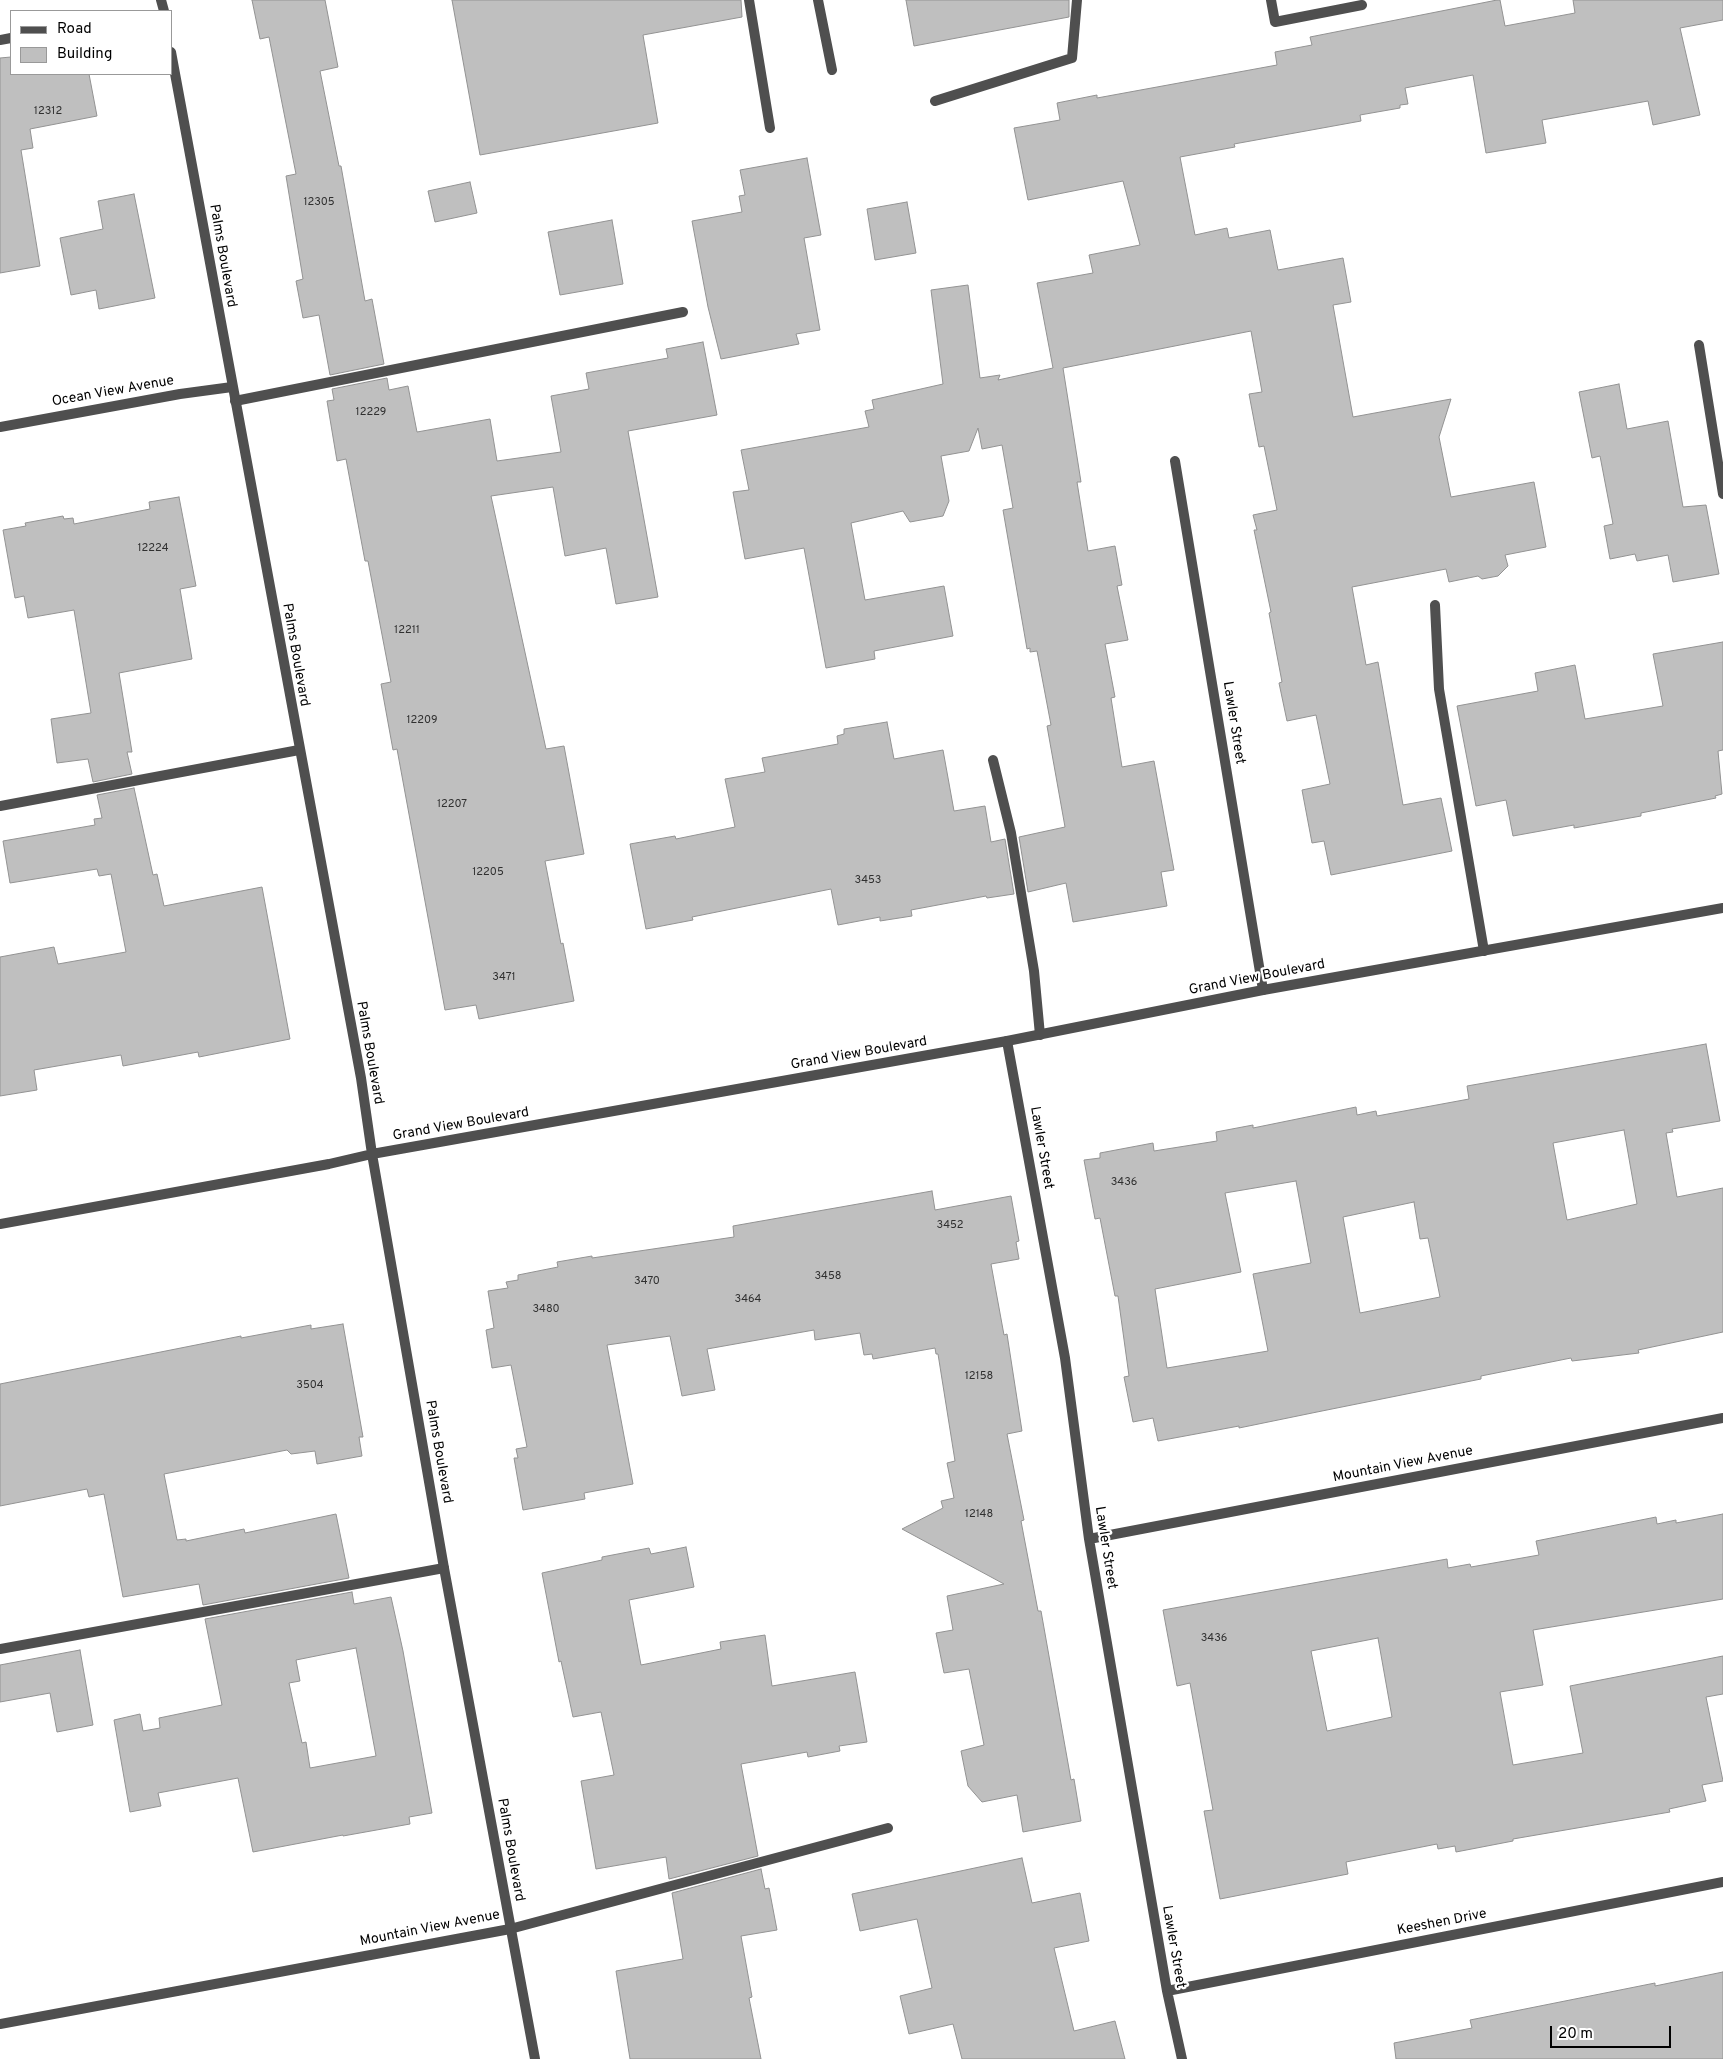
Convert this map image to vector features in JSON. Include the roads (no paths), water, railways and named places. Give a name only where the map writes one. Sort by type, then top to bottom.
[{"type":"street","points":[[749,0],[770,128]]},
{"type":"street","points":[[818,0],[832,70]]},
{"type":"street","points":[[935,101],[1072,58],[1077,0]]},
{"type":"street","points":[[1271,0],[1275,22],[1362,5]]},
{"type":"street","name":"Palms Boulevard","points":[[172,57],[361,1078],[372,1154],[444,1568],[535,2059]]},
{"type":"street","points":[[235,401],[683,312]]},
{"type":"street","points":[[1699,345],[1723,494]]},
{"type":"street","name":"Ocean View Avenue","points":[[0,427],[180,394],[232,387]]},
{"type":"street","name":"Lawler Street","points":[[1175,461],[1263,990]]},
{"type":"street","points":[[1435,605],[1439,689],[1484,951]]},
{"type":"street","points":[[0,806],[299,750]]},
{"type":"street","points":[[993,760],[1012,842],[1034,972],[1040,1035]]},
{"type":"street","name":"Grand View Boulevard","points":[[0,1224],[329,1164],[372,1154],[1040,1035],[1263,990],[1723,908]]},
{"type":"street","name":"Lawler Street","points":[[1007,1041],[1065,1358],[1089,1539],[1167,1991],[1182,2059]]},
{"type":"street","name":"Mountain View Avenue","points":[[1089,1539],[1723,1418]]},
{"type":"street","points":[[0,1649],[444,1568]]},
{"type":"street","name":"Mountain View Avenue","points":[[0,2024],[510,1928],[888,1828]]},
{"type":"street","name":"Keeshen Drive","points":[[1167,1991],[1723,1882]]}]
